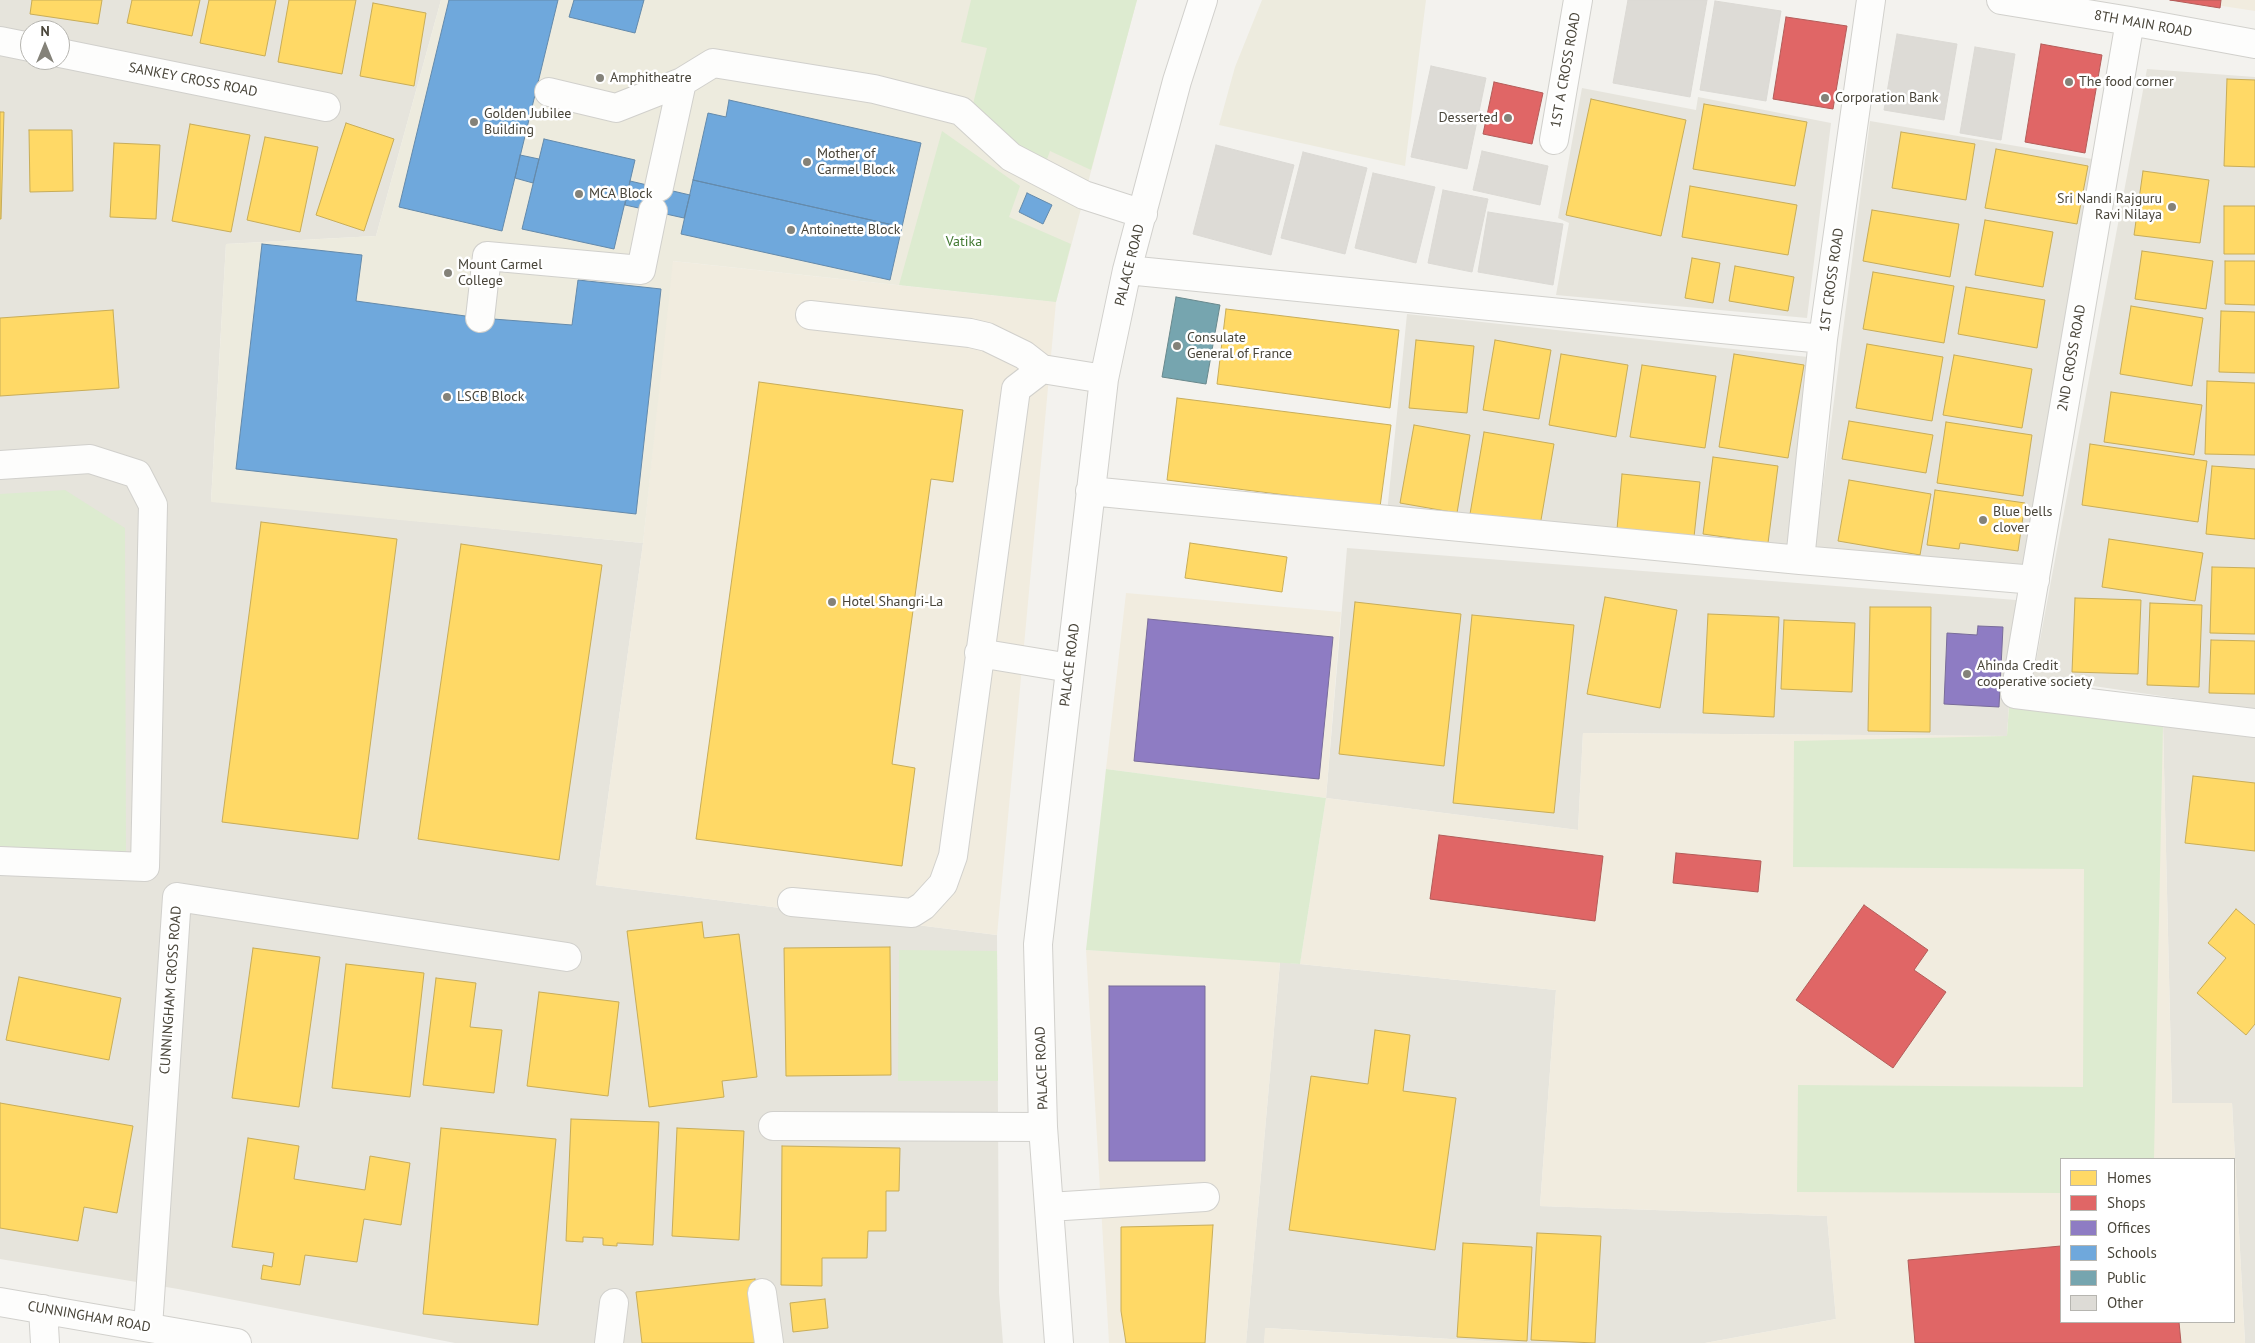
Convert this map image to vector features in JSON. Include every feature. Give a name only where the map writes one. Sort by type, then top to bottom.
[{"type":"street","name":"PALACE ROAD","points":[[1059,1343],[1043,1127],[1038,944],[1104,379],[1127,270],[1177,81],[1203,0]]},
{"type":"street","name":"1ST A CROSS ROAD","points":[[1554,140],[1578,0]]},
{"type":"street","name":"1ST CROSS ROAD","points":[[1800,560],[1823,339],[1870,0]]},
{"type":"street","name":"8TH MAIN ROAD","points":[[2001,0],[2063,5],[2130,21],[2255,44]]},
{"type":"street","name":"2ND CROSS ROAD","points":[[2130,21],[2015,694],[2255,723]]},
{"type":"street","points":[[0,41],[20,45]]},
{"type":"street","name":"SANKEY CROSS ROAD","points":[[70,55],[326,107]]},
{"type":"street","points":[[549,92],[616,108],[682,82],[713,63],[874,89],[961,112],[1010,158],[1084,195],[1143,214]]},
{"type":"street","points":[[480,318],[487,256],[641,270],[682,82]]},
{"type":"street","points":[[1127,270],[1823,339]]},
{"type":"street","points":[[810,315],[970,333],[1003,343],[1042,369],[1104,379]]},
{"type":"street","points":[[792,902],[912,913],[923,906],[943,884],[953,856],[1016,389],[1042,369]]},
{"type":"street","points":[[0,465],[90,459],[137,474],[153,505],[145,867],[0,860]]},
{"type":"street","points":[[1090,491],[1800,560],[2035,580]]},
{"type":"street","points":[[979,654],[1070,668]]},
{"type":"street","name":"CUNNINGHAM CROSS ROAD","points":[[148,1327],[177,897],[567,957]]},
{"type":"street","points":[[773,1126],[1043,1127]]},
{"type":"street","points":[[1050,1207],[1205,1197]]},
{"type":"street","points":[[762,1293],[769,1343]]},
{"type":"street","name":"CUNNINGHAM ROAD","points":[[0,1302],[237,1343]]},
{"type":"street","points":[[609,1343],[614,1303]]},
{"type":"street","points":[[43,1309],[45,1343]]},
{"type":"shaded area","points":[[0,0],[441,0],[376,236],[226,244],[211,501],[643,543],[596,885],[997,935],[999,1293],[1003,1343],[455,1343],[178,1289],[0,1259]]},
{"type":"shaded area","name":"Mount Carmel College","points":[[441,0],[1137,0],[1056,302],[673,261],[643,543],[211,502],[226,244],[376,236]]},
{"type":"shaded area","points":[[1262,0],[1426,0],[1405,166],[1219,125],[1235,67]]},
{"type":"shaded area","points":[[2183,0],[2255,0],[2255,11]]},
{"type":"shaded area","points":[[2147,69],[2255,77],[2255,710],[2033,677]]},
{"type":"shaded area","points":[[1582,88],[1696,110],[1698,97],[1831,123],[1807,318],[1556,295],[1569,223],[1558,218]]},
{"type":"shaded area","points":[[1870,121],[2098,160],[2028,566],[1815,548]]},
{"type":"shaded area","name":"Hotel Shangri-La","points":[[672,261],[1056,302],[997,935],[596,885],[643,543]]},
{"type":"shaded area","points":[[1407,314],[1808,357],[1789,549],[1387,513]]},
{"type":"shaded area","points":[[1347,548],[2016,600],[2007,736],[1583,733],[1578,830],[1326,798]]},
{"type":"shaded area","points":[[1126,593],[1341,612],[1326,798],[1106,769]]},
{"type":"shaded area","points":[[2009,707],[2163,725],[2172,1103],[2232,1103],[2235,1158],[2060,1158],[2060,1323],[2235,1323],[2235,1158],[2245,1343],[1705,1343],[1836,1319],[1827,1216],[1540,1206],[1556,990],[1300,964],[1326,798],[1578,830],[1583,733],[2007,736]]},
{"type":"shaded area","points":[[2163,725],[2255,735],[2255,1343],[2245,1343],[2232,1103],[2172,1103]]},
{"type":"shaded area","points":[[1086,950],[1280,962],[1246,1343],[1109,1343]]},
{"type":"shaded area","points":[[1280,962],[1556,990],[1540,1206],[1827,1216],[1836,1319],[1705,1343],[1518,1343],[1266,1328],[1264,1343],[1246,1343]]},
{"type":"shaded area","points":[[1265,1328],[1518,1343],[1264,1343]]},
{"type":"green space","points":[[971,0],[1137,0],[1091,170],[1050,151],[1046,162],[1015,147],[972,108],[987,48],[961,42]]},
{"type":"green space","name":"Vatika","points":[[942,131],[1020,186],[1009,217],[1071,244],[1056,302],[899,285]]},
{"type":"green space","points":[[65,490],[125,528],[126,854],[0,846],[0,494]]},
{"type":"green space","points":[[2009,707],[2163,725],[2154,1158],[2060,1158],[2060,1193],[1797,1192],[1798,1085],[2083,1087],[2084,869],[1793,867],[1794,741],[2007,736]]},
{"type":"green space","points":[[1106,769],[1326,798],[1300,964],[1086,950]]},
{"type":"green space","points":[[899,950],[997,951],[998,1081],[898,1081]]},
{"type":"building: Homes","points":[[32,0],[102,0],[98,24],[30,14]]},
{"type":"building: Homes","points":[[132,0],[200,0],[192,36],[127,23]]},
{"type":"building: Homes","points":[[209,0],[276,0],[265,56],[200,43]]},
{"type":"building: Homes","points":[[289,0],[356,0],[342,74],[278,62]]},
{"type":"building: Homes","points":[[373,3],[426,13],[414,86],[360,76]]},
{"type":"building: Homes","points":[[2227,79],[2255,80],[2255,167],[2224,166]]},
{"type":"building: Homes","points":[[1591,99],[1686,120],[1661,236],[1566,215]]},
{"type":"building: Homes","points":[[1704,104],[1807,122],[1795,186],[1693,169]]},
{"type":"building: Homes","points":[[0,112],[4,112],[1,219],[0,219]]},
{"type":"building: Homes","points":[[346,123],[394,139],[364,231],[316,215]]},
{"type":"building: Homes","points":[[190,124],[250,135],[231,232],[172,221]]},
{"type":"building: Homes","points":[[29,130],[72,130],[73,191],[30,192]]},
{"type":"building: Homes","points":[[1901,132],[1975,144],[1966,200],[1892,188]]},
{"type":"building: Homes","points":[[265,137],[318,147],[300,232],[247,220]]},
{"type":"building: Homes","points":[[114,143],[160,145],[156,219],[110,217]]},
{"type":"building: Homes","points":[[1996,149],[2088,166],[2077,224],[1985,208]]},
{"type":"building: Homes","name":"Sri Nandi Rajguru Ravi Nilaya","points":[[2143,171],[2209,180],[2200,243],[2134,235]]},
{"type":"building: Homes","points":[[1690,186],[1797,205],[1788,255],[1682,237]]},
{"type":"building: Homes","points":[[2224,206],[2255,206],[2255,254],[2224,254]]},
{"type":"building: Homes","points":[[1872,210],[1959,224],[1950,277],[1863,261]]},
{"type":"building: Homes","points":[[1985,220],[2053,232],[2043,287],[1975,275]]},
{"type":"building: Homes","points":[[2142,251],[2213,261],[2206,309],[2135,299]]},
{"type":"building: Homes","points":[[1692,258],[1720,263],[1713,303],[1685,298]]},
{"type":"building: Homes","points":[[2225,261],[2255,261],[2255,305],[2225,304]]},
{"type":"building: Homes","points":[[1735,266],[1794,277],[1788,311],[1729,301]]},
{"type":"building: Homes","points":[[1873,272],[1954,286],[1944,343],[1863,329]]},
{"type":"building: Homes","points":[[1966,287],[2045,300],[2037,348],[1958,334]]},
{"type":"building: Homes","points":[[2131,306],[2203,318],[2192,386],[2120,374]]},
{"type":"building: Homes","points":[[1226,309],[1399,330],[1390,408],[1217,384]]},
{"type":"building: Homes","points":[[113,310],[119,388],[0,396],[0,318]]},
{"type":"building: Homes","points":[[2221,311],[2255,312],[2255,373],[2219,372]]},
{"type":"building: Homes","points":[[1416,340],[1474,346],[1467,413],[1409,408]]},
{"type":"building: Homes","points":[[1495,340],[1551,350],[1539,419],[1483,410]]},
{"type":"building: Homes","points":[[1867,344],[1943,357],[1932,421],[1856,408]]},
{"type":"building: Homes","points":[[1561,354],[1628,365],[1616,437],[1549,425]]},
{"type":"building: Homes","points":[[1734,354],[1804,365],[1788,458],[1719,447]]},
{"type":"building: Homes","points":[[1954,355],[2032,369],[2022,428],[1943,415]]},
{"type":"building: Homes","points":[[1642,365],[1716,376],[1705,448],[1630,437]]},
{"type":"building: Homes","points":[[2207,381],[2255,383],[2255,455],[2205,454]]},
{"type":"building: Homes","points":[[759,382],[963,410],[953,482],[931,479],[892,764],[915,768],[902,866],[696,839]]},
{"type":"building: Homes","points":[[2111,392],[2202,405],[2194,455],[2104,442]]},
{"type":"building: Homes","points":[[1177,398],[1391,425],[1380,507],[1167,480]]},
{"type":"building: Homes","points":[[1849,421],[1933,435],[1926,473],[1842,459]]},
{"type":"building: Homes","points":[[1946,422],[2032,435],[2023,496],[1937,483]]},
{"type":"building: Homes","points":[[1414,425],[1470,435],[1457,513],[1400,503]]},
{"type":"building: Homes","points":[[1484,432],[1554,444],[1540,526],[1470,514]]},
{"type":"building: Homes","points":[[2090,444],[2207,461],[2198,522],[2082,505]]},
{"type":"building: Homes","points":[[1713,457],[1778,466],[1768,543],[1703,534]]},
{"type":"building: Homes","points":[[2212,466],[2255,469],[2255,539],[2206,534]]},
{"type":"building: Homes","points":[[1622,474],[1700,482],[1694,537],[1617,529]]},
{"type":"building: Homes","points":[[1849,480],[1931,494],[1920,555],[1838,541]]},
{"type":"building: Homes","points":[[1935,490],[2025,503],[2018,551],[1960,543],[1959,549],[1927,545]]},
{"type":"building: Homes","points":[[261,522],[397,539],[358,839],[222,822]]},
{"type":"building: Homes","points":[[2109,539],[2203,553],[2195,601],[2102,587]]},
{"type":"building: Homes","points":[[1190,543],[1287,557],[1282,592],[1185,578]]},
{"type":"building: Homes","points":[[461,544],[602,565],[559,860],[418,839]]},
{"type":"building: Homes","points":[[2212,567],[2255,568],[2255,634],[2210,633]]},
{"type":"building: Homes","points":[[1605,597],[1677,610],[1660,708],[1587,694]]},
{"type":"building: Homes","points":[[2075,598],[2141,600],[2138,674],[2072,672]]},
{"type":"building: Homes","points":[[1355,602],[1461,614],[1444,766],[1339,754]]},
{"type":"building: Homes","points":[[2150,603],[2202,605],[2199,687],[2147,685]]},
{"type":"building: Homes","points":[[1870,607],[1931,607],[1930,732],[1868,731]]},
{"type":"building: Homes","points":[[1708,614],[1779,617],[1774,717],[1703,713]]},
{"type":"building: Homes","points":[[1472,615],[1574,625],[1554,813],[1453,803]]},
{"type":"building: Homes","points":[[1784,620],[1855,623],[1852,692],[1781,689]]},
{"type":"building: Homes","points":[[2211,640],[2255,641],[2255,694],[2209,693]]},
{"type":"building: Homes","points":[[2193,776],[2255,783],[2255,851],[2185,843]]},
{"type":"building: Homes","points":[[2236,909],[2255,925],[2255,1024],[2246,1035],[2197,993],[2226,958],[2208,943]]},
{"type":"building: Homes","points":[[702,922],[704,938],[739,934],[757,1077],[722,1081],[724,1097],[649,1107],[627,931]]},
{"type":"building: Homes","points":[[890,947],[891,1075],[786,1076],[784,948]]},
{"type":"building: Homes","points":[[253,948],[320,957],[299,1107],[232,1098]]},
{"type":"building: Homes","points":[[346,964],[424,973],[410,1097],[332,1088]]},
{"type":"building: Homes","points":[[19,977],[121,998],[109,1060],[6,1040]]},
{"type":"building: Homes","points":[[436,978],[476,983],[470,1027],[502,1030],[494,1093],[423,1085]]},
{"type":"building: Homes","points":[[539,992],[619,1002],[608,1096],[527,1086]]},
{"type":"building: Homes","points":[[1375,1030],[1410,1035],[1403,1091],[1456,1098],[1435,1250],[1289,1230],[1311,1076],[1368,1084]]},
{"type":"building: Homes","points":[[0,1103],[133,1126],[117,1213],[84,1207],[78,1241],[0,1228]]},
{"type":"building: Homes","points":[[571,1119],[659,1122],[653,1245],[617,1243],[617,1246],[603,1245],[603,1238],[583,1237],[583,1242],[566,1241]]},
{"type":"building: Homes","points":[[441,1128],[556,1139],[538,1325],[423,1314]]},
{"type":"building: Homes","points":[[677,1128],[744,1131],[739,1240],[672,1236]]},
{"type":"building: Homes","points":[[248,1138],[299,1146],[294,1179],[365,1190],[370,1156],[410,1163],[401,1225],[364,1219],[357,1262],[305,1255],[300,1285],[261,1279],[263,1265],[272,1267],[274,1253],[232,1247]]},
{"type":"building: Homes","points":[[782,1146],[900,1148],[899,1191],[886,1191],[886,1231],[868,1231],[867,1258],[822,1258],[822,1286],[781,1285]]},
{"type":"building: Homes","points":[[1213,1225],[1205,1343],[1126,1343],[1121,1311],[1121,1227]]},
{"type":"building: Homes","points":[[1537,1233],[1601,1236],[1595,1343],[1531,1340]]},
{"type":"building: Homes","points":[[1463,1243],[1532,1247],[1527,1341],[1457,1337]]},
{"type":"building: Homes","points":[[755,1279],[763,1343],[642,1343],[636,1292]]},
{"type":"building: Homes","points":[[825,1299],[828,1328],[793,1332],[790,1303]]},
{"type":"building: Shops","points":[[2170,0],[2221,0],[2220,8]]},
{"type":"building: Shops","points":[[1786,17],[1847,26],[1833,109],[1773,99]]},
{"type":"building: Shops","points":[[2041,44],[2102,55],[2085,153],[2025,142]]},
{"type":"building: Shops","points":[[1494,82],[1543,93],[1532,144],[1483,134]]},
{"type":"building: Shops","points":[[1439,835],[1603,856],[1595,921],[1430,899]]},
{"type":"building: Shops","points":[[1676,853],[1761,861],[1758,892],[1673,883]]},
{"type":"building: Shops","points":[[1864,905],[1928,950],[1914,970],[1946,992],[1893,1068],[1796,1000]]},
{"type":"building: Shops","points":[[2060,1246],[2060,1323],[2179,1323],[2181,1343],[1915,1343],[1908,1260]]},
{"type":"building: Offices","points":[[1148,619],[1333,637],[1319,779],[1134,761]]},
{"type":"building: Offices","points":[[1978,626],[2003,627],[1999,707],[1944,704],[1947,633],[1977,635]]},
{"type":"building: Offices","points":[[1109,986],[1205,986],[1205,1161],[1109,1161]]},
{"type":"building: Schools","name":"Golden Jubilee Building","points":[[449,0],[558,0],[502,231],[399,207]]},
{"type":"building: Schools","points":[[574,0],[644,0],[635,33],[569,17]]},
{"type":"building: Schools","name":"Mother of Carmel Block","points":[[729,100],[921,143],[902,227],[693,180],[708,113],[726,117]]},
{"type":"building: Schools","name":"MCA Block","points":[[544,139],[635,160],[614,249],[522,229]]},
{"type":"building: Schools","points":[[520,155],[539,159],[533,183],[515,178]]},
{"type":"building: Schools","name":"Antoinette Block","points":[[693,180],[902,227],[890,280],[681,234]]},
{"type":"building: Schools","points":[[630,181],[690,195],[684,218],[625,205]]},
{"type":"building: Schools","points":[[1027,193],[1052,205],[1043,224],[1019,212]]},
{"type":"building: Schools","name":"LSCB Block","points":[[262,244],[362,255],[356,301],[480,318],[572,325],[578,280],[661,289],[636,514],[236,469]]},
{"type":"building: Public","points":[[1176,297],[1220,305],[1206,384],[1162,377]]},
{"type":"building: Other","points":[[1628,0],[1707,0],[1690,97],[1613,83]]},
{"type":"building: Other","points":[[1715,1],[1781,11],[1766,101],[1700,90]]},
{"type":"building: Other","points":[[1897,34],[1957,44],[1944,120],[1884,110]]},
{"type":"building: Other","points":[[1975,47],[2015,54],[2001,140],[1960,133]]},
{"type":"building: Other","points":[[1431,66],[1486,78],[1467,169],[1411,157]]},
{"type":"building: Other","points":[[1216,145],[1294,165],[1271,255],[1193,234]]},
{"type":"building: Other","points":[[1482,151],[1548,166],[1540,205],[1473,190]]},
{"type":"building: Other","points":[[1303,152],[1367,168],[1345,254],[1281,238]]},
{"type":"building: Other","points":[[1373,173],[1435,187],[1416,263],[1355,248]]},
{"type":"building: Other","points":[[1443,190],[1488,199],[1472,272],[1428,263]]},
{"type":"building: Other","points":[[1488,212],[1563,224],[1553,285],[1478,272]]},
{"type":"place","name":"Amphitheatre","points":[[600,78]]},
{"type":"place","name":"The food corner","points":[[2069,82]]},
{"type":"place","name":"Corporation Bank","points":[[1825,98]]},
{"type":"place","name":"Desserted","points":[[1508,118]]},
{"type":"place","name":"Golden Jubilee Building","points":[[474,122]]},
{"type":"place","name":"Mother of Carmel Block","points":[[807,162]]},
{"type":"place","name":"MCA Block","points":[[579,194]]},
{"type":"place","name":"Sri Nandi Rajguru Ravi Nilaya","points":[[2172,207]]},
{"type":"place","name":"Antoinette Block","points":[[791,230]]},
{"type":"place","name":"Mount Carmel College","points":[[448,273]]},
{"type":"place","name":"Consulate General of France","points":[[1177,346]]},
{"type":"place","name":"LSCB Block","points":[[447,397]]},
{"type":"place","name":"Blue bells clover","points":[[1983,520]]},
{"type":"place","name":"Hotel Shangri-La","points":[[832,602]]},
{"type":"place","name":"Ahinda Credit cooperative society","points":[[1967,674]]}]
